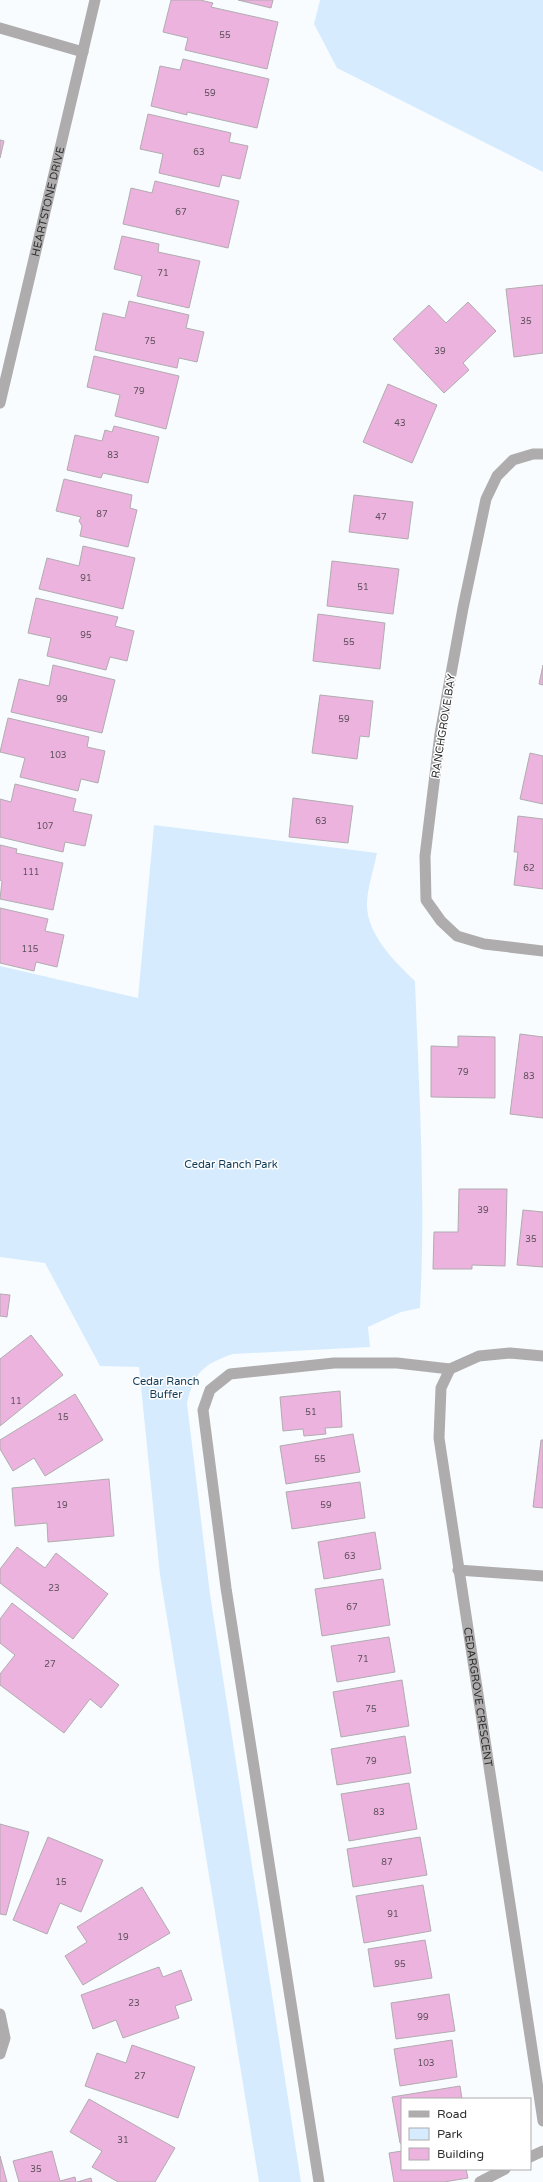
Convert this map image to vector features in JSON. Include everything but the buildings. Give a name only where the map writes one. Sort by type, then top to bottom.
[{"type":"street","name":"HEARTSTONE DRIVE","points":[[0,403],[95,0]]},
{"type":"street","points":[[0,28],[83,52]]},
{"type":"street","name":"RANCHGROVE BAY","points":[[543,454],[533,454],[513,460],[497,476],[486,499],[464,601],[440,734],[426,864],[426,900],[441,921],[457,936],[484,944],[543,951]]},
{"type":"street","points":[[319,2182],[226,1588],[203,1410],[210,1390],[230,1374],[334,1364],[397,1363],[450,1369],[479,1356],[510,1353],[543,1356]]},
{"type":"street","name":"CEDARGROVE CRESCENT","points":[[450,1369],[441,1388],[439,1438],[543,2121]]},
{"type":"street","points":[[458,1570],[543,1576]]},
{"type":"street","points":[[0,2014],[5,2038],[0,2054]]},
{"type":"street","points":[[531,2157],[543,2151]]},
{"type":"street","points":[[480,2182],[503,2170]]},
{"type":"green space","points":[[320,0],[543,0],[543,172],[337,68],[314,24]]},
{"type":"green space","name":"Cedar Ranch Park","points":[[154,825],[377,853],[368,892],[368,916],[377,937],[384,948],[399,966],[415,981],[422,1185],[422,1267],[420,1308],[401,1312],[368,1327],[370,1347],[233,1354],[223,1358],[207,1366],[201,1371],[193,1384],[187,1403],[210,1594],[301,2182],[259,2182],[160,1575],[139,1367],[100,1366],[45,1263],[0,1257],[0,966],[138,998]]},
{"type":"park label","name":"Cedar Ranch Buffer","points":[[166,1387]]}]
